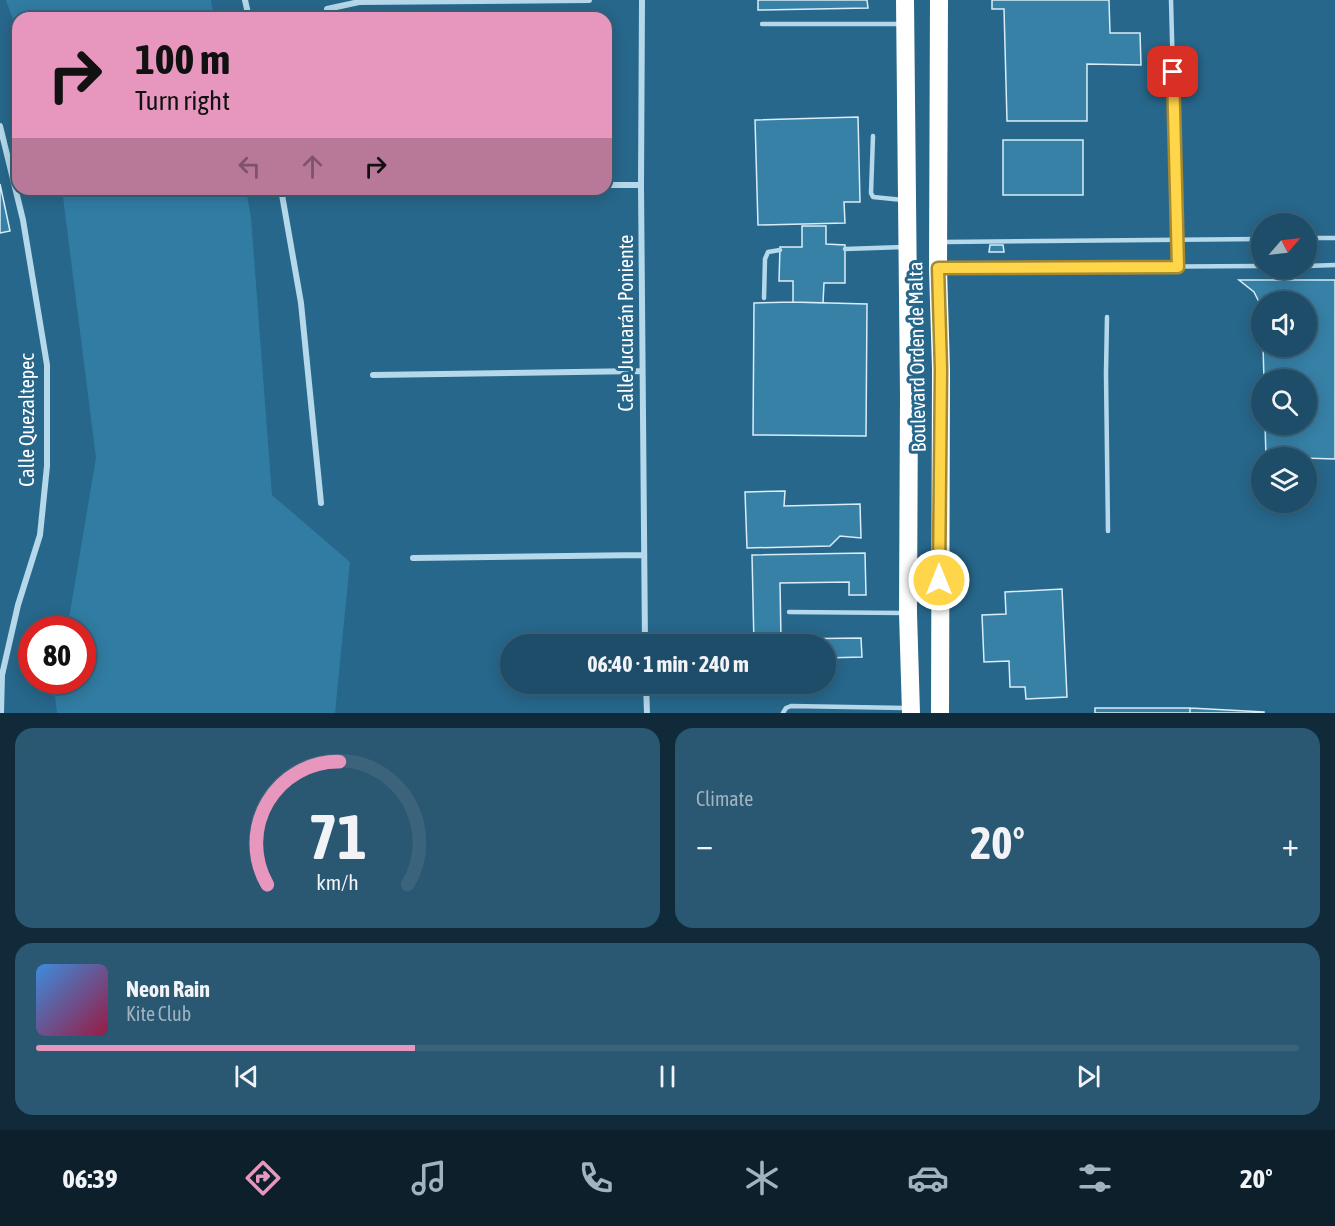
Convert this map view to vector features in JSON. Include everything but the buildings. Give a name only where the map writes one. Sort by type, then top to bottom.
[{"type":"highway","name":"Boulevard Orden de Malta","points":[[905,0],[909,396],[908,613],[911,710]]},
{"type":"highway","name":"Boulevard Orden de Malta","points":[[939,0],[940,713]]},
{"type":"street","points":[[327,9],[359,1],[589,0]]},
{"type":"street","name":"Calle Jucuarán Poniente","points":[[642,0],[641,185],[645,634]]},
{"type":"street","name":"Calle Quezaltepec","points":[[0,126],[12,175]]},
{"type":"street","points":[[612,185],[641,185]]},
{"type":"street","name":"Calle Quezaltepec","points":[[1,713],[2,675],[18,605],[39,535],[47,455],[47,365],[17,195]]},
{"type":"street","points":[[282,195],[301,303],[321,503]]},
{"type":"street","points":[[373,375],[642,371]]},
{"type":"street","points":[[414,558],[644,555]]},
{"type":"street","points":[[646,694],[647,713]]},
{"type":"lane","points":[[1171,0],[1178,267]]},
{"type":"lane","points":[[762,24],[905,24]]},
{"type":"lane","points":[[873,136],[871,193],[873,197],[906,200]]},
{"type":"lane","points":[[1317,238],[1335,238]]},
{"type":"lane","points":[[938,242],[1251,239]]},
{"type":"lane","points":[[845,249],[907,246]]},
{"type":"lane","points":[[764,298],[765,259],[768,252],[780,250]]},
{"type":"lane","points":[[1317,266],[1335,265]]},
{"type":"lane","points":[[938,268],[1251,266]]},
{"type":"lane","points":[[1107,317],[1108,531]]},
{"type":"lane","points":[[789,612],[908,613]]},
{"type":"lane","points":[[783,713],[790,706],[911,710]]},
{"type":"shaded area","points":[[6,0],[211,0],[213,12],[12,12],[12,17]]},
{"type":"shaded area","points":[[63,195],[247,195],[251,218],[272,495],[350,562],[335,713],[57,713],[55,694],[96,694],[96,616],[69,616],[96,458]]},
{"type":"route","points":[[939,580],[941,369],[938,268],[1178,267],[1173,72]]}]
